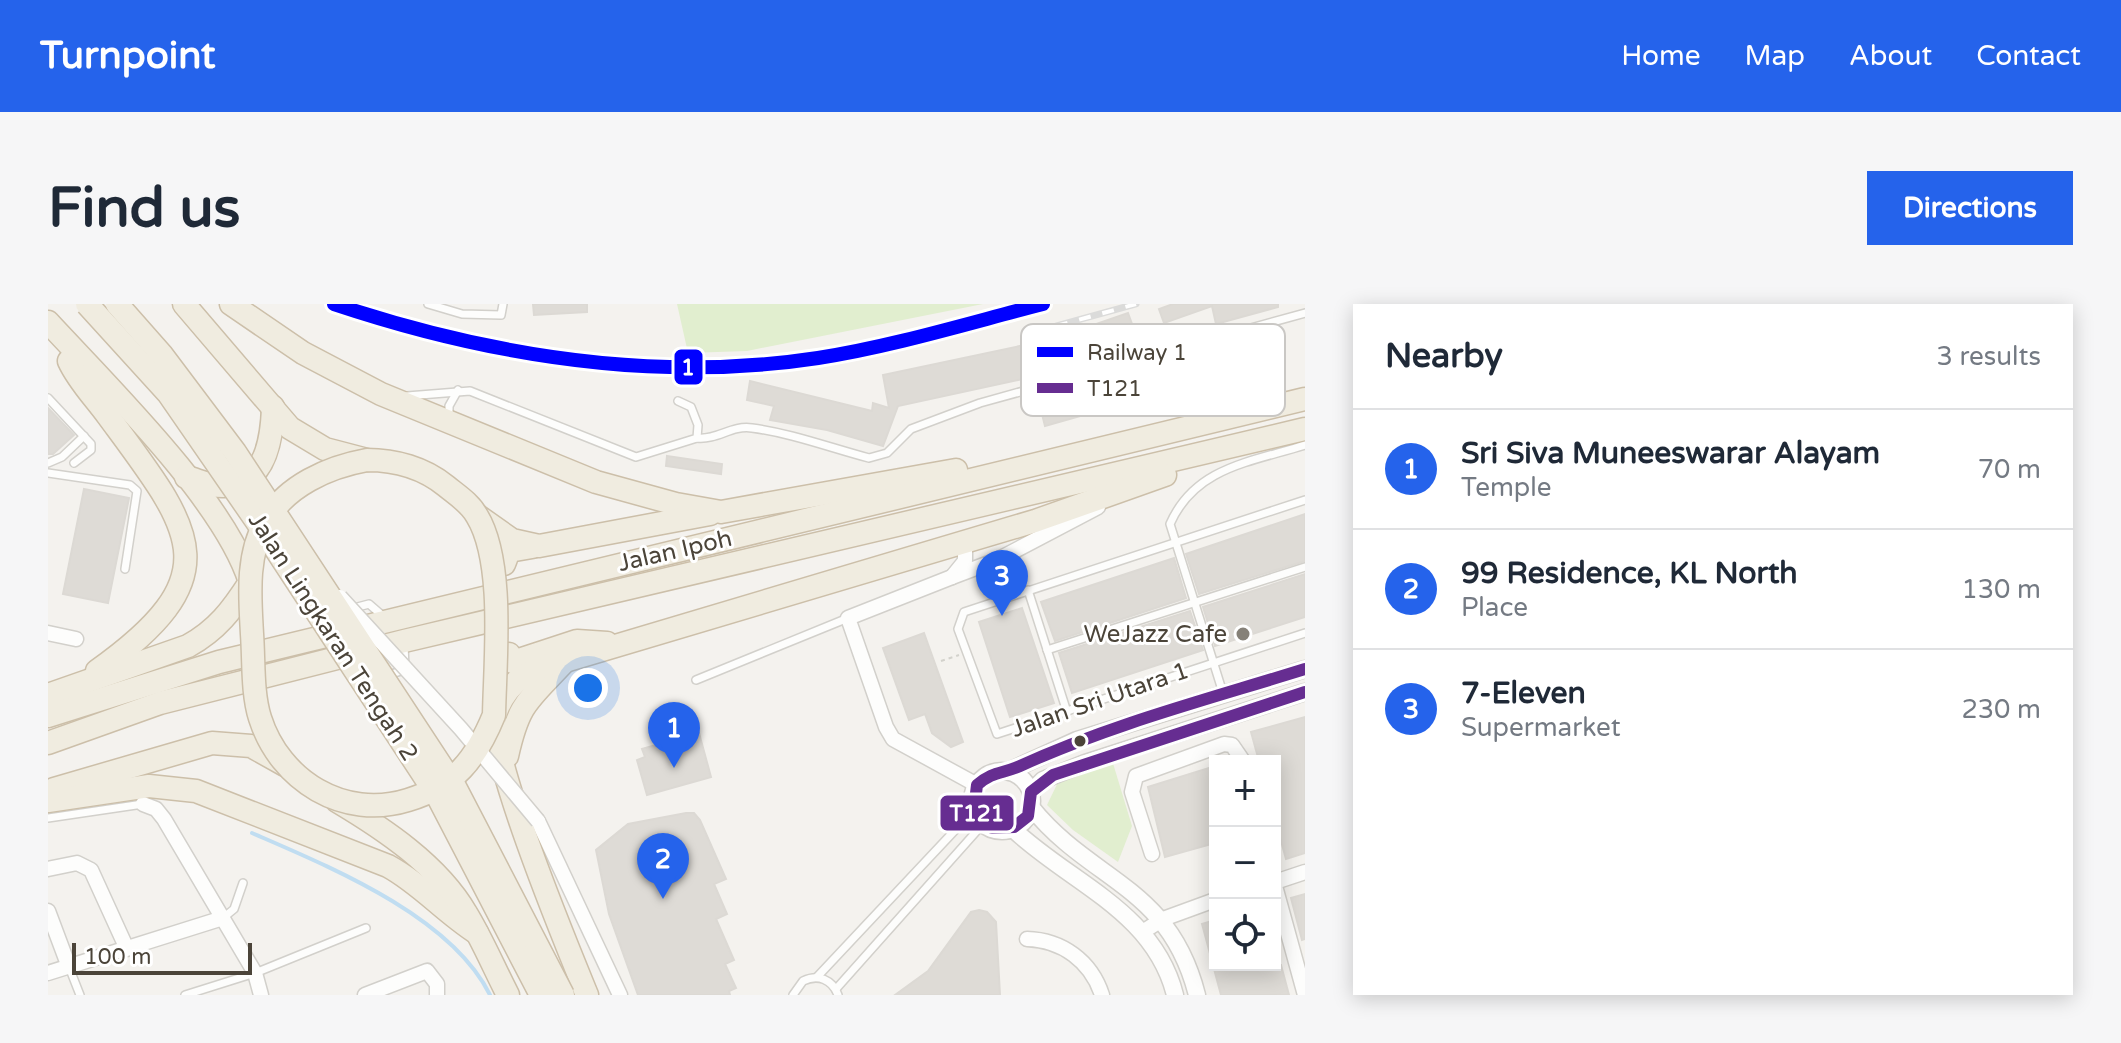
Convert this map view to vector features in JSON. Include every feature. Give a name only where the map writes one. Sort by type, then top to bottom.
[{"type":"highway","name":"Jalan Lingkaran Tengah 2","points":[[87,304],[168,393],[297,580],[438,797],[541,995]]},
{"type":"highway","name":"Jalan Lingkaran Tengah 2","points":[[117,304],[201,405],[455,787],[563,995]]},
{"type":"highway","points":[[184,304],[290,428],[325,449],[367,460],[391,462],[427,473],[512,540],[539,546]]},
{"type":"highway","points":[[231,304],[303,353],[381,394],[450,424],[596,482],[676,504],[721,512]]},
{"type":"highway","points":[[52,326],[186,477],[237,548],[250,582]]},
{"type":"highway","points":[[52,326],[73,369],[170,501],[185,548],[180,585],[165,614],[148,632],[78,684]]},
{"type":"highway","name":"Jalan Ipoh","points":[[1285,404],[1305,399]]},
{"type":"highway","points":[[186,477],[225,486],[243,481],[264,460],[272,441],[273,407]]},
{"type":"highway","name":"Jalan Ipoh","points":[[48,716],[163,678],[320,637],[1233,416]]},
{"type":"highway","points":[[620,644],[577,641],[513,662],[509,654],[504,564],[509,551],[1212,421]]},
{"type":"highway","name":"Jalan Ipoh","points":[[48,743],[160,703],[404,641],[1305,429]]},
{"type":"highway","points":[[329,796],[356,804],[378,806],[401,802],[436,789],[468,766],[507,690],[543,664],[565,661],[955,544],[1142,485],[1221,451]]},
{"type":"highway","points":[[285,765],[260,717],[250,582],[255,550],[266,521],[285,499],[317,475],[367,460]]},
{"type":"highway","points":[[478,516],[493,565],[494,715],[504,769],[517,812],[587,995]]},
{"type":"highway","points":[[48,695],[188,646],[208,635],[231,612],[250,582]]},
{"type":"highway","points":[[504,769],[519,711],[537,686],[565,661]]},
{"type":"highway","points":[[48,790],[212,743],[251,746],[285,765],[306,784],[374,823],[437,877],[466,912],[508,995]]},
{"type":"highway","points":[[48,801],[149,786],[196,791],[388,866],[411,878],[448,915],[477,933]]},
{"type":"street","points":[[977,785],[893,739],[848,618],[997,560],[1142,485]]},
{"type":"street","points":[[952,577],[965,561],[965,551],[955,544]]},
{"type":"street","points":[[307,561],[461,729],[538,821],[620,995]]},
{"type":"street","points":[[48,633],[76,639]]},
{"type":"street","points":[[977,785],[991,773],[1009,771],[1077,740],[1305,669]]},
{"type":"street","points":[[977,785],[978,817],[1002,831],[1013,829],[1021,824],[1031,800],[1053,775],[1305,692]]},
{"type":"street","points":[[1152,854],[1132,792],[1136,776],[1224,744],[1232,745],[1239,755]]},
{"type":"street","points":[[1009,771],[1019,776],[1031,800],[1071,848],[1127,886],[1163,919],[1197,995]]},
{"type":"street","points":[[143,804],[156,809],[164,819],[255,973],[261,995]]},
{"type":"street","points":[[1013,829],[1144,931],[1160,957],[1175,995]]},
{"type":"street","points":[[48,869],[77,863],[91,870],[127,949]]},
{"type":"street","points":[[1281,882],[1305,872]]},
{"type":"street","points":[[1279,899],[1305,995]]},
{"type":"street","points":[[1144,931],[1163,919],[1209,902]]},
{"type":"street","points":[[48,911],[69,967]]},
{"type":"street","points":[[48,973],[223,918]]},
{"type":"street","points":[[1027,939],[1060,944],[1077,956],[1098,982],[1102,995]]},
{"type":"street","points":[[365,995],[427,971],[437,984],[437,995]]},
{"type":"lane","points":[[428,304],[497,317],[503,311],[503,304]]},
{"type":"lane","points":[[1265,324],[1305,313]]},
{"type":"lane","points":[[381,394],[416,396],[458,390],[486,396],[512,410],[636,457],[697,438],[713,440],[725,432],[750,427],[869,458],[879,457],[897,445],[911,429],[980,403],[1021,392]]},
{"type":"lane","points":[[450,424],[449,406],[458,390]]},
{"type":"lane","points":[[48,398],[93,447],[74,463]]},
{"type":"lane","points":[[678,401],[691,407],[698,425],[697,438]]},
{"type":"lane","points":[[48,463],[62,457],[84,436]]},
{"type":"lane","points":[[1224,696],[1170,524],[1177,506],[1208,476],[1305,445]]},
{"type":"lane","points":[[48,473],[130,485],[137,491],[125,569]]},
{"type":"lane","name":"Jalan Sri Utara 1","points":[[1305,500],[964,612],[958,629],[997,734],[1305,633]]},
{"type":"lane","points":[[1047,650],[1194,600],[1305,567]]},
{"type":"lane","points":[[1028,590],[1067,712]]},
{"type":"lane","points":[[696,680],[848,618]]},
{"type":"lane","points":[[48,818],[143,804]]},
{"type":"lane","points":[[817,977],[837,992],[978,817]]},
{"type":"lane","points":[[793,995],[803,981],[817,977],[978,817]]},
{"type":"lane","points":[[223,918],[234,909],[243,883]]},
{"type":"lane","points":[[185,995],[255,973],[366,928]]},
{"type":"lane","points":[[69,967],[80,995]]},
{"type":"path","points":[[941,661],[966,652]]},
{"type":"green space","points":[[677,304],[983,304],[747,351],[688,353]]},
{"type":"green space","points":[[1112,760],[1132,826],[1118,862],[1073,830],[1047,805],[1061,776]]},
{"type":"building","points":[[533,304],[587,304],[587,312],[534,315]]},
{"type":"building","points":[[1173,304],[1278,304],[1278,307],[1216,324],[1212,306],[1164,323],[1159,309]]},
{"type":"building","points":[[1128,313],[1132,324],[1096,324]]},
{"type":"building","points":[[1021,346],[1021,379],[898,406],[883,446],[827,430],[770,420],[774,406],[747,400],[750,381],[872,411],[873,403],[889,408],[883,375]]},
{"type":"building","points":[[48,408],[74,435],[53,454],[48,454]]},
{"type":"building","points":[[1042,416],[1080,416],[1045,426]]},
{"type":"building","points":[[667,456],[722,464],[721,474],[666,466]]},
{"type":"building","points":[[84,489],[129,498],[108,603],[63,594]]},
{"type":"building","points":[[1305,514],[1305,561],[1199,594],[1186,554]]},
{"type":"building","points":[[1174,558],[1186,598],[1055,641],[1041,602]]},
{"type":"building","points":[[1305,574],[1305,617],[1215,646],[1203,607]]},
{"type":"building","points":[[1022,608],[1054,703],[1010,717],[979,622]]},
{"type":"building","points":[[1190,611],[1203,650],[1072,693],[1059,653]]},
{"type":"building","points":[[924,633],[963,742],[951,747],[932,733],[925,714],[909,720],[883,648]]},
{"type":"building","points":[[1305,717],[1305,853],[1286,859],[1281,841],[1281,755],[1257,755],[1251,732]]},
{"type":"building","points":[[699,733],[711,777],[647,795],[637,760],[645,757],[642,749]]},
{"type":"building","points":[[1209,768],[1209,845],[1165,857],[1148,787]]},
{"type":"building","points":[[694,813],[700,820],[726,879],[714,884],[727,914],[716,919],[734,960],[725,964],[736,988],[729,991],[730,995],[638,995],[609,914],[596,850],[628,824]]},
{"type":"building","points":[[1305,894],[1305,939],[1302,940],[1291,898]]},
{"type":"building","points":[[971,912],[987,912],[996,922],[1000,995],[895,995],[928,971]]},
{"type":"building","points":[[1209,922],[1209,950],[1202,924]]},
{"type":"building","points":[[1281,965],[1289,995],[1221,995],[1215,971],[1281,971]]},
{"type":"waterway","points":[[252,833],[351,878],[418,918],[447,941],[472,967],[490,995]]},
{"type":"railway","points":[[1063,324],[1136,304]]},
{"type":"rail line","name":"1","points":[[334,304],[452,338],[512,351],[634,366],[695,367],[757,365],[846,353],[1043,304]]},
{"type":"transit line","name":"T121","points":[[1305,669],[1125,725],[993,775],[977,785],[974,810],[992,828],[1014,827],[1028,816],[1031,792],[1053,775],[1305,692]]},
{"type":"place","name":"7-Eleven","points":[[1002,616]]},
{"type":"place","name":"WeJazz Cafe","points":[[1243,634]]},
{"type":"place","name":"Sri Siva Muneeswarar Alayam","points":[[674,768]]},
{"type":"place","name":"99 Residence, KL North","points":[[663,899]]}]
